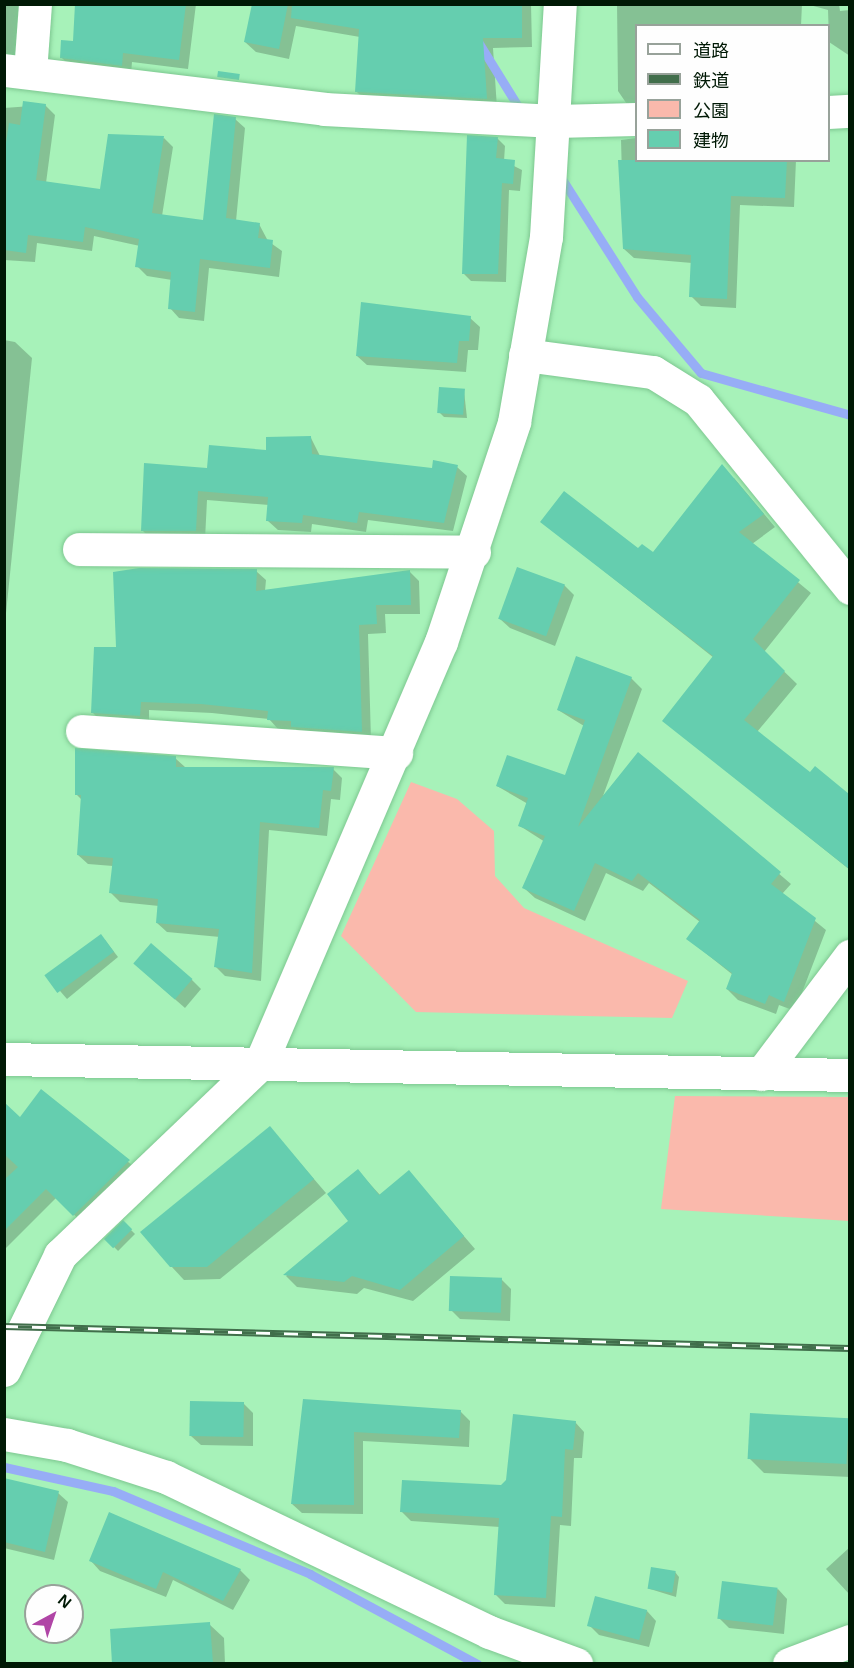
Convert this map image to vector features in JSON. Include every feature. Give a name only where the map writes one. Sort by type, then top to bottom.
[{"type":"street","points":[[35,4],[17,71],[324,110],[555,121],[635,119]]},
{"type":"street","points":[[4,1370],[60,1255],[260,1064],[396,753],[474,552],[514,422],[546,237],[555,121],[560,4]]},
{"type":"street","points":[[830,112],[849,111]]},
{"type":"street","points":[[525,355],[653,372],[698,400],[849,588]]},
{"type":"street","points":[[79,549],[474,552]]},
{"type":"street","points":[[82,731],[396,753]]},
{"type":"street","points":[[761,1074],[849,956]]},
{"type":"street","points":[[4,1059],[849,1075]]},
{"type":"street","points":[[4,1434],[78,1448],[166,1477],[489,1632],[576,1664]]},
{"type":"street","points":[[789,1664],[849,1641]]},
{"type":"green space","points":[[411,782],[457,799],[494,831],[495,876],[524,908],[688,981],[672,1018],[416,1012],[341,936]]},
{"type":"green space","points":[[675,1096],[849,1097],[849,1221],[661,1209]]},
{"type":"building","points":[[75,4],[186,4],[179,60],[123,53],[122,66],[60,58],[61,40],[73,41]]},
{"type":"building","points":[[252,4],[288,4],[279,49],[244,42]]},
{"type":"building","points":[[292,4],[522,4],[522,38],[483,38],[487,99],[355,92],[359,29],[291,18]]},
{"type":"building","points":[[218,71],[240,74],[239,80],[217,77]]},
{"type":"building","points":[[23,101],[46,104],[36,180],[100,189],[108,134],[164,136],[152,213],[203,220],[214,114],[236,117],[226,218],[260,223],[258,238],[273,240],[270,268],[200,259],[195,312],[168,309],[171,272],[135,267],[139,239],[85,227],[83,242],[28,235],[26,253],[4,250],[4,156],[9,123],[20,125]]},
{"type":"building","points":[[467,135],[498,137],[496,158],[515,160],[513,184],[502,183],[498,274],[462,274]]},
{"type":"building","points":[[618,160],[787,162],[785,198],[731,196],[727,299],[689,297],[691,255],[623,249]]},
{"type":"building","points":[[361,302],[471,316],[469,341],[459,341],[457,363],[356,356]]},
{"type":"building","points":[[439,387],[465,389],[463,415],[437,413]]},
{"type":"building","points":[[311,436],[312,454],[432,468],[433,460],[458,465],[444,523],[359,512],[357,523],[303,515],[302,523],[266,521],[268,497],[198,491],[196,531],[141,531],[144,463],[207,468],[209,445],[266,450],[266,437]]},
{"type":"building","points":[[722,464],[764,514],[739,532],[800,580],[753,639],[785,671],[744,720],[810,772],[815,766],[849,794],[849,869],[662,721],[713,656],[540,522],[564,491],[638,548],[642,544],[653,552]]},
{"type":"building","points":[[517,567],[565,584],[546,636],[498,619]]},
{"type":"building","points":[[139,568],[257,569],[256,591],[410,570],[411,605],[376,605],[377,624],[359,625],[362,732],[291,727],[291,721],[267,720],[268,711],[201,704],[141,702],[140,716],[91,713],[94,647],[116,647],[113,572]]},
{"type":"building","points":[[576,656],[632,677],[578,827],[638,752],[781,872],[771,884],[816,918],[784,1002],[769,995],[765,1004],[726,989],[732,973],[686,939],[700,920],[638,873],[632,881],[595,863],[574,911],[522,888],[545,836],[518,826],[528,798],[496,786],[507,755],[565,775],[585,720],[557,710]]},
{"type":"building","points":[[75,748],[176,756],[176,767],[334,767],[331,791],[323,790],[319,828],[260,822],[252,973],[214,967],[219,929],[156,923],[158,899],[109,893],[113,858],[77,855],[81,795],[75,795]]},
{"type":"building","points":[[101,934],[114,952],[57,993],[44,975]]},
{"type":"building","points":[[151,943],[193,979],[175,999],[133,963]]},
{"type":"building","points":[[41,1089],[130,1160],[73,1216],[46,1189],[4,1231],[4,1180],[18,1167],[4,1154],[4,1102],[20,1117]]},
{"type":"building","points":[[270,1126],[314,1179],[207,1267],[170,1267],[140,1232]]},
{"type":"building","points":[[358,1169],[379,1195],[409,1170],[464,1236],[400,1290],[352,1276],[344,1282],[283,1275],[348,1221],[327,1194]]},
{"type":"building","points":[[123,1220],[132,1229],[113,1248],[104,1239]]},
{"type":"building","points":[[450,1276],[502,1278],[501,1313],[449,1311]]},
{"type":"building","points":[[303,1399],[461,1410],[459,1438],[354,1432],[354,1505],[291,1504]]},
{"type":"building","points":[[190,1401],[244,1402],[243,1437],[189,1436]]},
{"type":"building","points":[[750,1413],[849,1418],[846,1464],[748,1459]]},
{"type":"building","points":[[513,1414],[576,1421],[573,1450],[565,1449],[562,1517],[551,1516],[546,1598],[494,1595],[499,1518],[400,1512],[402,1480],[501,1485],[506,1480]]},
{"type":"building","points":[[4,1478],[59,1491],[45,1552],[4,1542]]},
{"type":"building","points":[[109,1512],[241,1569],[223,1601],[163,1572],[156,1589],[89,1561]]},
{"type":"building","points":[[651,1567],[676,1571],[672,1593],[648,1589]]},
{"type":"building","points":[[722,1581],[778,1588],[773,1626],[717,1619]]},
{"type":"building","points":[[595,1596],[647,1610],[639,1640],[587,1626]]},
{"type":"building","points":[[210,1622],[213,1664],[112,1664],[110,1629]]},
{"type":"waterway","points":[[477,40],[522,113]]},
{"type":"waterway","points":[[560,176],[637,297],[701,373],[850,415]]},
{"type":"waterway","points":[[4,1467],[113,1491],[310,1574],[477,1664]]},
{"type":"railway","points":[[4,1326],[850,1348]]}]
